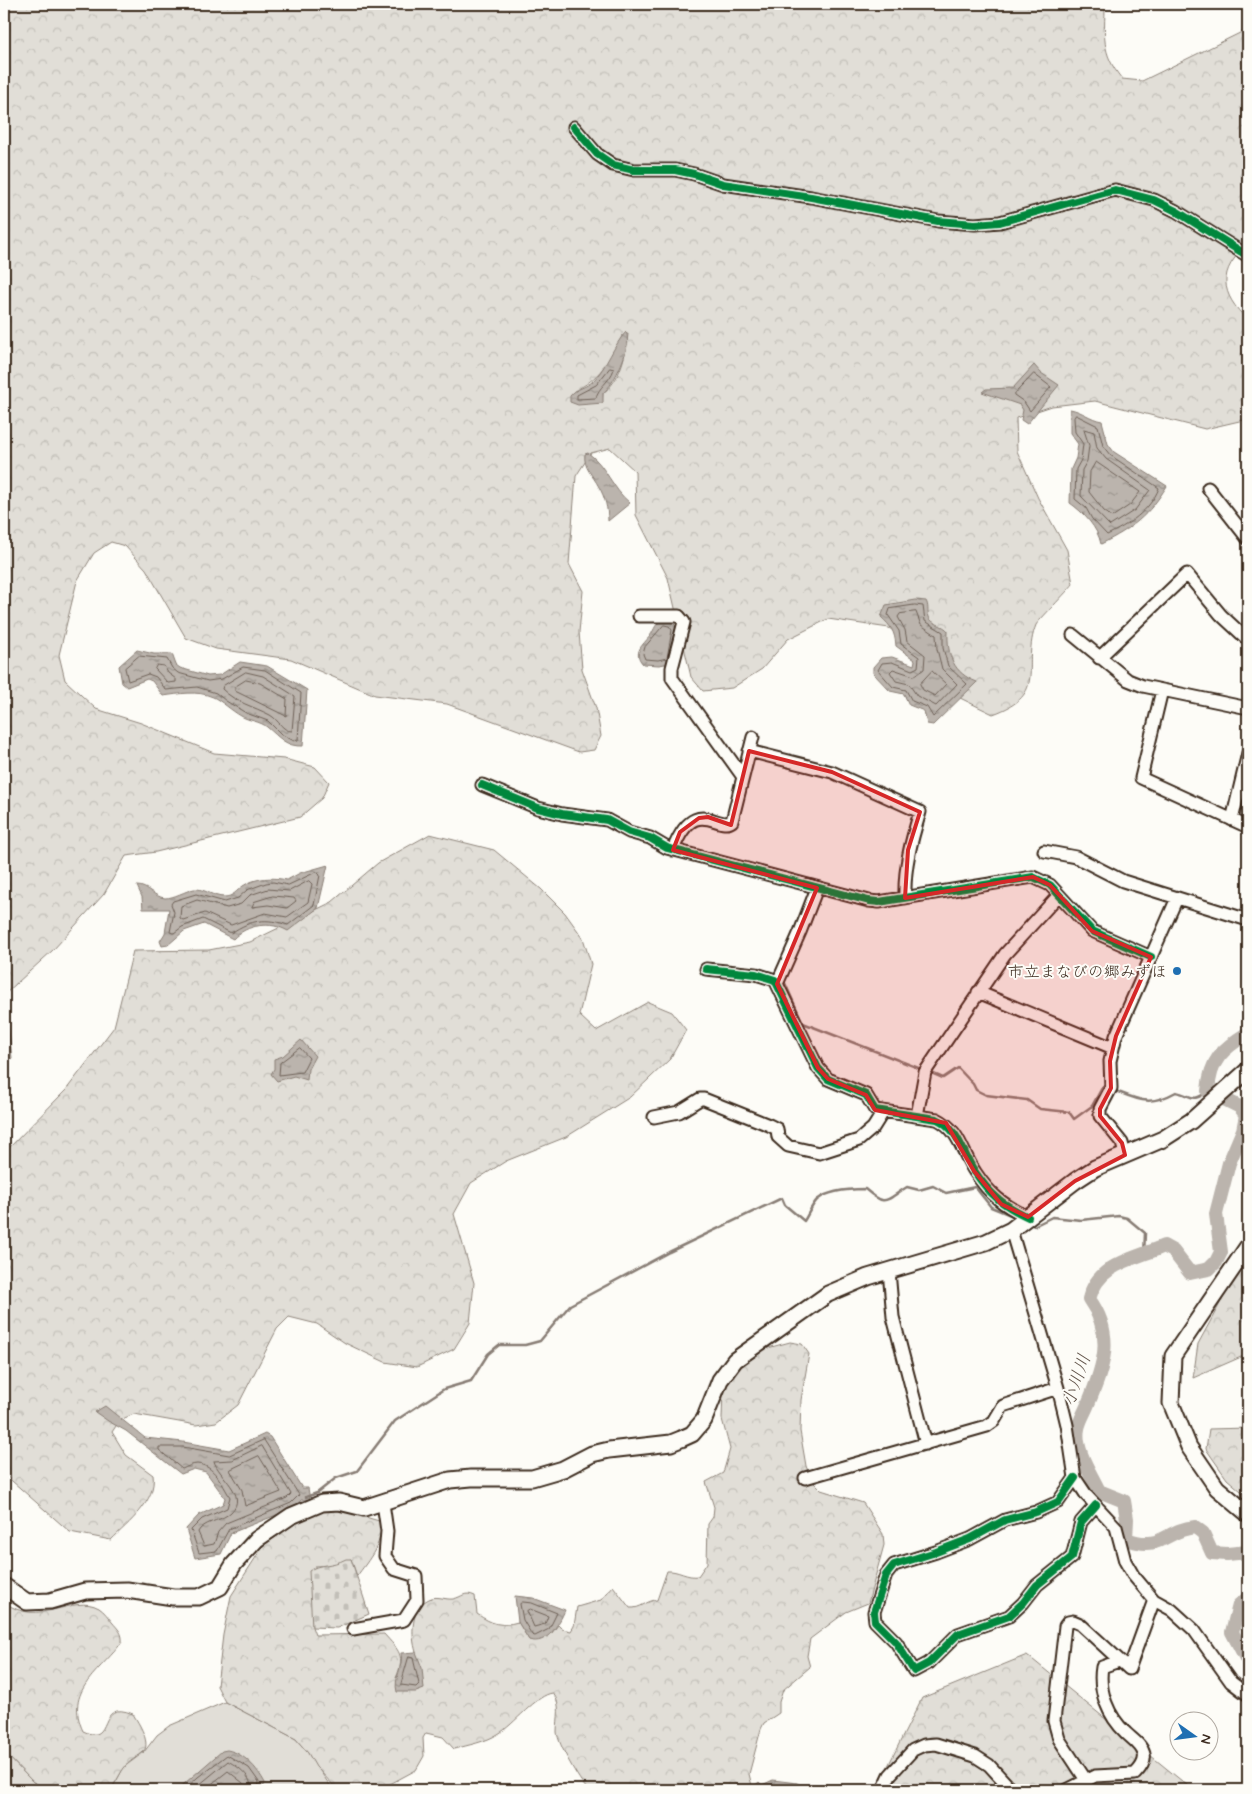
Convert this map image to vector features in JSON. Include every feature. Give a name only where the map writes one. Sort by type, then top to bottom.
[{"type":"main road","points":[[4,1586],[27,1602],[50,1601],[85,1591],[127,1590],[173,1597],[199,1597],[220,1587],[234,1564],[256,1538],[291,1516],[322,1503],[339,1502],[364,1508],[450,1480],[532,1478],[563,1469],[600,1452],[681,1439],[692,1434],[704,1420],[720,1380],[735,1360],[828,1294],[889,1271],[986,1242],[1019,1224],[1088,1172],[1163,1139],[1191,1121],[1248,1070]]},
{"type":"main road","points":[[1248,1246],[1173,1356],[1171,1403],[1189,1447],[1217,1488],[1248,1514]]},
{"type":"street","points":[[574,127],[596,154],[613,165],[634,170],[675,170],[723,184],[811,197],[938,221],[975,224],[1000,222],[1115,190],[1154,200],[1176,211],[1248,256]]},
{"type":"street","points":[[1208,488],[1248,539]]},
{"type":"street","points":[[1099,658],[1187,574],[1248,640]]},
{"type":"street","points":[[639,616],[679,616],[682,618],[684,622],[672,678],[675,685],[743,777]]},
{"type":"street","points":[[1072,635],[1128,680],[1162,690],[1248,708]]},
{"type":"street","points":[[1162,690],[1141,778],[1248,827]]},
{"type":"street","points":[[673,850],[680,832],[699,818],[708,817],[725,823],[732,821],[753,737]]},
{"type":"street","points":[[749,751],[832,772],[920,812],[904,873],[905,898]]},
{"type":"street","points":[[1232,820],[1248,752]]},
{"type":"street","points":[[482,784],[538,808],[562,814],[607,820],[629,832],[650,838],[673,850],[869,901],[905,898],[1033,877],[1044,881],[1092,931],[1151,957]]},
{"type":"street","points":[[1044,851],[1076,857],[1123,881],[1248,920]]},
{"type":"street","points":[[777,984],[817,888]]},
{"type":"street","points":[[917,1116],[925,1072],[978,992],[1006,954],[1058,896]]},
{"type":"street","points":[[1125,1155],[1122,1143],[1100,1116],[1100,1109],[1111,1088],[1109,1071],[1113,1048],[1176,898]]},
{"type":"street","points":[[706,969],[770,977],[777,984],[818,1068],[828,1079],[866,1095],[875,1110],[937,1120],[952,1129],[974,1171],[1019,1224],[1067,1425],[1075,1478],[1116,1527],[1125,1561],[1133,1575],[1154,1600],[1172,1610],[1194,1630],[1231,1682],[1248,1695]]},
{"type":"street","points":[[978,992],[1113,1048]]},
{"type":"street","points":[[654,1117],[671,1114],[700,1099],[704,1099],[770,1125],[777,1130],[778,1137],[788,1146],[819,1153],[859,1140],[873,1128],[883,1112]]},
{"type":"street","points":[[889,1271],[893,1317],[926,1444]]},
{"type":"street","points":[[805,1478],[988,1426],[994,1421],[1002,1406],[1058,1388]]},
{"type":"street","points":[[1075,1478],[1058,1502],[1036,1512],[1005,1520],[970,1538],[936,1552],[894,1565],[886,1575],[874,1612],[875,1620],[896,1642],[914,1671],[929,1663],[958,1634],[1009,1616],[1023,1603],[1037,1585],[1072,1557],[1081,1522],[1096,1505]]},
{"type":"street","points":[[353,1629],[404,1620],[417,1600],[416,1576],[394,1569],[384,1556],[387,1531],[382,1503]]},
{"type":"street","points":[[1086,1780],[1059,1739],[1054,1721],[1065,1626],[1068,1622],[1073,1621],[1080,1624],[1129,1669],[1154,1600]]},
{"type":"street","points":[[1067,1790],[1086,1780],[1110,1774],[1135,1774],[1141,1768],[1144,1756],[1141,1748],[1122,1730],[1109,1712],[1103,1694],[1100,1677],[1102,1667],[1119,1661]]},
{"type":"street","points":[[883,1790],[890,1775],[914,1750],[924,1745],[936,1744],[975,1756],[989,1765],[1012,1790]]},
{"type":"highlighted area","points":[[749,751],[832,772],[920,812],[908,850],[905,898],[1033,877],[1050,885],[1092,931],[1151,957],[1116,1036],[1110,1061],[1111,1088],[1100,1109],[1100,1116],[1122,1143],[1125,1155],[1075,1181],[1028,1217],[1001,1204],[974,1171],[946,1123],[875,1110],[866,1095],[828,1079],[818,1068],[777,984],[817,888],[673,850],[680,832],[699,818],[708,817],[731,825]]},
{"type":"green space","points":[[4,4],[1105,4],[1105,43],[1110,60],[1122,79],[1142,81],[1248,29],[1248,245],[1231,264],[1226,282],[1232,301],[1248,320],[1248,419],[1205,429],[1095,401],[1052,406],[1016,418],[1017,451],[1038,498],[1067,550],[1073,584],[1036,625],[1032,640],[1030,677],[1022,697],[1011,706],[993,714],[956,696],[917,647],[889,628],[828,619],[788,639],[762,669],[732,688],[703,691],[691,677],[668,578],[636,515],[635,471],[610,448],[591,453],[576,476],[569,564],[583,591],[579,632],[582,669],[596,708],[601,736],[594,750],[579,752],[447,704],[375,695],[291,659],[216,649],[186,638],[146,569],[125,546],[111,542],[94,553],[77,581],[59,655],[65,680],[96,709],[141,723],[214,753],[284,759],[315,767],[329,782],[322,798],[300,817],[156,852],[126,856],[104,894],[53,950],[5,994],[12,1058],[4,1067]],"holes":[[[628,334],[624,359],[618,375],[603,393],[602,403],[574,391],[597,375],[608,361],[622,336]]]},
{"type":"green space","points":[[430,834],[494,850],[541,889],[565,913],[583,938],[591,964],[579,1015],[596,1031],[648,1002],[672,1012],[686,1030],[670,1059],[630,1097],[566,1137],[506,1161],[471,1183],[454,1214],[474,1283],[470,1323],[454,1349],[417,1367],[385,1362],[345,1343],[317,1324],[289,1317],[277,1329],[238,1405],[216,1422],[196,1425],[134,1414],[120,1420],[112,1432],[126,1455],[153,1475],[151,1494],[140,1511],[111,1540],[70,1532],[4,1474],[4,1153],[66,1090],[114,1027],[133,951],[209,950],[250,942],[332,902],[378,863]]},
{"type":"green space","points":[[1248,1252],[1248,1354],[1193,1378],[1198,1344]]},
{"type":"green space","points":[[790,1342],[802,1344],[809,1354],[801,1400],[800,1431],[806,1466],[812,1481],[821,1490],[863,1503],[883,1534],[884,1545],[868,1603],[846,1612],[810,1639],[807,1656],[810,1667],[783,1690],[779,1702],[779,1713],[764,1723],[749,1774],[753,1790],[588,1790],[579,1779],[558,1738],[558,1707],[553,1693],[533,1704],[504,1730],[482,1741],[454,1749],[443,1737],[426,1733],[423,1738],[424,1756],[416,1770],[379,1790],[338,1790],[316,1767],[308,1753],[296,1739],[225,1702],[217,1686],[223,1635],[231,1596],[263,1546],[294,1524],[326,1509],[338,1509],[379,1521],[381,1528],[375,1550],[357,1576],[351,1559],[335,1565],[315,1566],[312,1627],[315,1635],[384,1634],[397,1649],[401,1658],[396,1678],[416,1652],[413,1638],[413,1623],[418,1609],[429,1599],[453,1599],[468,1594],[475,1596],[477,1614],[496,1624],[518,1622],[529,1640],[552,1633],[558,1625],[562,1629],[571,1631],[574,1626],[577,1607],[601,1600],[613,1586],[630,1608],[634,1608],[657,1600],[667,1571],[698,1576],[707,1563],[708,1524],[713,1517],[714,1507],[706,1482],[723,1473],[730,1449],[722,1419],[723,1389],[742,1364],[764,1349]]},
{"type":"green space","points":[[1248,1428],[1248,1497],[1227,1479],[1206,1449],[1209,1429]]},
{"type":"green space","points":[[351,1559],[369,1614],[337,1628],[312,1627],[309,1571]]},
{"type":"green space","points":[[4,1602],[17,1609],[30,1612],[43,1612],[78,1605],[89,1605],[103,1611],[120,1631],[122,1642],[87,1683],[81,1693],[78,1704],[78,1717],[83,1731],[93,1734],[99,1733],[114,1712],[121,1711],[133,1714],[144,1734],[145,1749],[130,1761],[108,1790],[49,1790],[33,1782],[4,1752]]},
{"type":"green space","points":[[1027,1655],[1193,1790],[876,1790],[922,1698]]},
{"type":"green space","points":[[225,1702],[296,1739],[333,1790],[108,1790],[113,1787],[124,1767],[144,1752],[157,1735],[169,1726]]},
{"type":"green space","points":[[4,1752],[33,1782],[49,1790],[4,1790]]},
{"type":"water","points":[[626,332],[627,346],[625,355],[617,374],[603,393],[603,403],[578,405],[570,402],[572,393],[590,383],[598,375]]},
{"type":"water","points":[[1034,365],[1041,373],[1059,385],[1027,424],[1021,420],[1023,410],[1020,405],[982,392],[986,389],[1013,388]]},
{"type":"water","points":[[1070,409],[1102,421],[1108,444],[1114,452],[1167,486],[1139,520],[1131,527],[1101,544],[1097,532],[1089,521],[1070,503],[1071,469],[1076,458],[1078,444],[1070,433]]},
{"type":"water","points":[[588,453],[600,464],[618,491],[630,503],[608,521],[603,495],[586,463],[585,454]]},
{"type":"water","points":[[915,600],[926,601],[930,619],[948,631],[950,655],[953,662],[962,674],[977,682],[933,725],[927,724],[924,711],[909,705],[904,694],[890,691],[873,673],[873,667],[881,658],[892,657],[914,665],[915,660],[896,646],[892,630],[881,617],[886,605]]},
{"type":"water","points":[[660,621],[672,621],[677,628],[671,663],[659,665],[643,664],[638,656],[640,649]]},
{"type":"water","points":[[137,650],[154,654],[172,654],[176,665],[180,668],[208,676],[220,675],[240,662],[267,666],[307,690],[303,746],[287,743],[264,725],[244,718],[216,698],[188,693],[163,696],[152,681],[147,679],[127,687],[122,683],[119,666]]},
{"type":"water","points":[[328,865],[318,908],[288,931],[267,925],[252,927],[233,939],[204,924],[184,931],[168,945],[162,946],[160,941],[165,933],[169,909],[143,909],[142,897],[137,886],[141,886],[165,898],[194,889],[220,897],[227,897],[248,883],[259,879],[276,878],[287,880],[300,873]]},
{"type":"water","points":[[301,1040],[315,1056],[308,1069],[307,1080],[294,1076],[277,1081],[271,1074],[274,1069],[274,1059],[283,1056]]},
{"type":"water","points":[[105,1406],[145,1438],[229,1450],[265,1434],[270,1437],[302,1488],[308,1488],[310,1500],[301,1500],[294,1508],[231,1533],[221,1554],[195,1558],[186,1529],[199,1515],[223,1504],[225,1498],[206,1472],[194,1469],[181,1474],[126,1431],[95,1412]]},
{"type":"water","points":[[515,1596],[533,1598],[565,1610],[556,1627],[547,1637],[535,1641],[529,1640],[518,1622]]},
{"type":"water","points":[[416,1652],[422,1668],[424,1689],[416,1692],[397,1692],[396,1682],[402,1658],[401,1653]]},
{"type":"water","points":[[227,1750],[239,1754],[254,1767],[265,1783],[262,1790],[177,1790],[222,1751]]},
{"type":"water","points":[[773,1780],[797,1783],[808,1790],[753,1790],[752,1788],[759,1782],[762,1785]]},
{"type":"waterway","points":[[784,981],[803,1023],[921,1069]]},
{"type":"waterway","name":"小川川","points":[[1248,1033],[1231,1044],[1219,1056],[1211,1071],[1209,1080],[1208,1091],[1240,1107],[1246,1115],[1243,1130],[1229,1163],[1216,1214],[1221,1252],[1216,1262],[1209,1269],[1190,1273],[1173,1251],[1164,1246],[1119,1264],[1100,1277],[1089,1299],[1102,1325],[1104,1351],[1099,1377],[1080,1423],[1077,1437],[1084,1461],[1099,1491],[1124,1501],[1127,1519],[1126,1539],[1138,1542],[1156,1542],[1176,1532],[1195,1527],[1203,1533],[1212,1553],[1248,1552]]},
{"type":"waterway","points":[[929,1072],[943,1078],[958,1068],[976,1090],[986,1095],[1027,1100],[1040,1109],[1069,1112],[1074,1119],[1092,1106],[1103,1086],[1107,1088]]},
{"type":"waterway","points":[[1113,1090],[1137,1099],[1151,1101],[1167,1097],[1176,1092],[1195,1098],[1208,1091]]},
{"type":"waterway","points":[[306,1497],[317,1493],[336,1478],[357,1471],[395,1421],[444,1389],[471,1381],[488,1354],[499,1345],[525,1345],[540,1341],[570,1305],[669,1252],[782,1198],[785,1205],[804,1221],[817,1200],[828,1194],[840,1191],[865,1189],[878,1199],[886,1200],[907,1187],[919,1190],[933,1186],[946,1193],[975,1187],[991,1207],[1018,1218]]},
{"type":"waterway","points":[[1030,1224],[1034,1226],[1052,1217],[1081,1220],[1119,1216],[1127,1218],[1145,1233],[1144,1255]]},
{"type":"waterway","name":"小川川","points":[[1248,1598],[1239,1605],[1232,1632],[1248,1662]]},
{"type":"cycle path","points":[[574,127],[597,154],[613,165],[634,170],[675,170],[723,184],[811,197],[938,221],[975,224],[1000,222],[1115,190],[1154,200],[1176,211],[1248,256]]},
{"type":"cycle path","points":[[482,785],[538,808],[562,814],[607,820],[629,832],[650,838],[667,848],[869,901],[879,902],[1033,877],[1050,885],[1092,931],[1151,957]]},
{"type":"cycle path","points":[[706,969],[756,974],[775,980],[818,1068],[828,1079],[866,1095],[875,1110],[937,1119],[945,1124],[960,1142],[971,1165],[986,1187],[1004,1204],[1028,1217]]},
{"type":"cycle path","points":[[1075,1478],[1058,1502],[1036,1512],[1005,1520],[970,1539],[894,1565],[886,1575],[874,1612],[875,1621],[896,1642],[914,1671],[929,1663],[958,1634],[1009,1616],[1023,1603],[1037,1585],[1072,1557],[1081,1522],[1096,1505]]},
{"type":"place","name":"市立まなびの郷みずほ","points":[[1177,971]]}]
